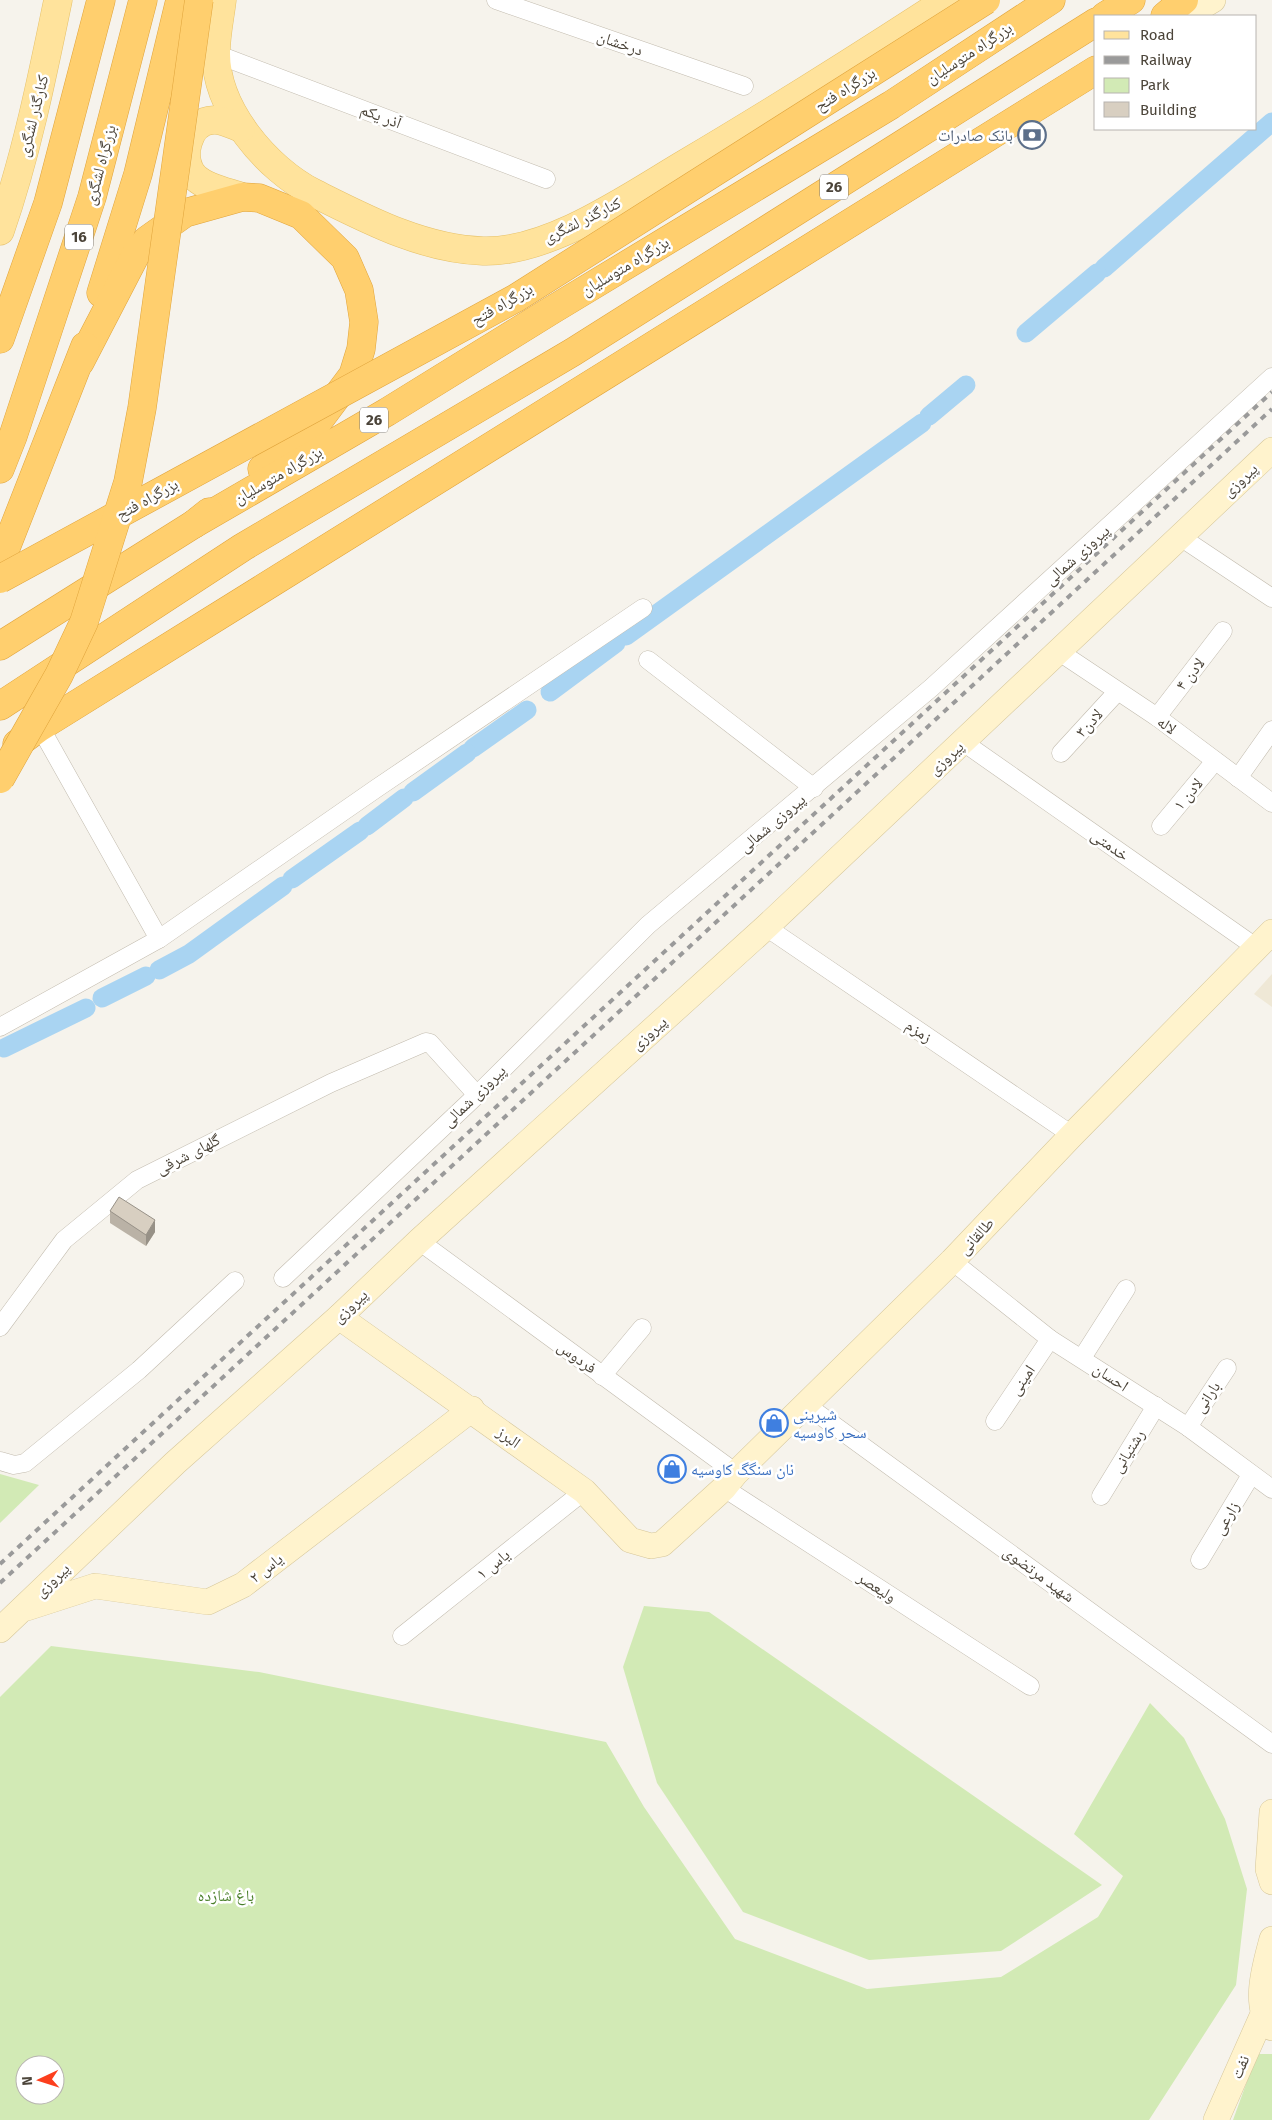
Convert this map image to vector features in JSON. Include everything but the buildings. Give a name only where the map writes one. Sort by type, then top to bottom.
[{"type":"highway","name":"16","points":[[0,339],[48,203],[101,0]]},
{"type":"highway","name":"بزرگراه لشگری","points":[[0,469],[13,436],[92,197],[143,0]]},
{"type":"highway","points":[[0,563],[80,362],[138,174],[180,0]]},
{"type":"highway","points":[[0,779],[59,675],[84,622],[128,482],[142,408],[199,0]]},
{"type":"highway","name":"بزرگراه فتح","points":[[0,579],[516,298],[986,0]]},
{"type":"highway","name":"بزرگراه متوسلیان","points":[[194,524],[387,412],[891,105],[1051,0]]},
{"type":"highway","points":[[1107,15],[1131,0]]},
{"type":"highway","points":[[1166,15],[1184,0]]},
{"type":"highway","name":"26","points":[[0,706],[243,547],[573,352],[1094,23]]},
{"type":"highway","points":[[0,756],[40,727],[1094,71]]},
{"type":"highway","points":[[80,362],[135,256],[147,240],[185,213],[242,197],[259,198],[301,214],[345,258],[359,290],[364,322],[361,348],[352,375],[314,427],[194,524]]},
{"type":"highway","name":"26","points":[[0,646],[194,524]]},
{"type":"main road","name":"کنارگذر لشگری","points":[[0,231],[18,175],[58,0]]},
{"type":"main road","name":"کنارگذر لشگری","points":[[222,0],[216,54],[222,85],[241,128],[256,147],[294,183],[355,214],[414,239],[442,246],[485,251],[513,247],[560,234],[621,202],[763,118],[947,0]]},
{"type":"main road","points":[[241,128],[215,119],[200,124],[193,130],[186,150],[187,168],[196,179],[242,197]]},
{"type":"street","name":"درخشان","points":[[496,0],[744,86]]},
{"type":"street","points":[[1188,15],[1213,0]]},
{"type":"street","name":"آذر یکم","points":[[216,54],[546,179]]},
{"type":"street","name":"پیروزی شمالی","points":[[283,1278],[477,1095],[648,925],[814,788],[931,688],[1272,377]]},
{"type":"street","name":"پیروزی","points":[[0,1630],[175,1463],[339,1318],[419,1240],[766,927],[1272,450]]},
{"type":"street","points":[[1179,536],[1272,598]]},
{"type":"street","points":[[0,1027],[158,938],[644,608]]},
{"type":"street","name":"لادن ۴","points":[[1157,717],[1223,631]]},
{"type":"street","name":"لاله","points":[[1058,651],[1157,717],[1272,803]]},
{"type":"street","points":[[648,660],[814,788]]},
{"type":"street","name":"لادن۳","points":[[1061,754],[1117,692]]},
{"type":"street","points":[[40,727],[158,938]]},
{"type":"street","points":[[1238,778],[1272,730]]},
{"type":"street","name":"خدمتی","points":[[963,742],[1264,940]]},
{"type":"street","name":"لادن ۱","points":[[1161,826],[1215,761]]},
{"type":"street","name":"زمزم","points":[[766,927],[1072,1135]]},
{"type":"street","name":"طالقانی","points":[[674,1534],[952,1261],[1072,1135],[1264,940]]},
{"type":"street","name":"گلهای شرقی","points":[[0,1327],[64,1240],[137,1180],[331,1083],[422,1043],[430,1043],[477,1095]]},
{"type":"street","name":"فردوس","points":[[419,1240],[602,1376],[730,1481]]},
{"type":"street","name":"احسان","points":[[952,1261],[1050,1339],[1188,1427],[1272,1489]]},
{"type":"street","points":[[7,1463],[25,1463],[139,1370],[235,1281]]},
{"type":"street","points":[[1082,1358],[1126,1289]]},
{"type":"street","name":"البرز","points":[[339,1318],[472,1410],[584,1491],[630,1540],[651,1546],[662,1544],[674,1534]]},
{"type":"street","points":[[602,1376],[642,1328]]},
{"type":"street","name":"امینی","points":[[994,1420],[1050,1339]]},
{"type":"street","name":"بارانی","points":[[1188,1427],[1227,1368]]},
{"type":"street","name":"شهید مرتضوی","points":[[806,1404],[1272,1744]]},
{"type":"street","name":"رشتیانی","points":[[1101,1496],[1156,1406]]},
{"type":"street","name":"یاس ۲","points":[[20,1610],[95,1586],[208,1602],[243,1585],[472,1410]]},
{"type":"street","name":"زارعی","points":[[1200,1560],[1251,1475]]},
{"type":"street","name":"ولیعصر","points":[[730,1481],[1030,1686]]},
{"type":"street","name":"یاس ۱","points":[[402,1636],[584,1491]]},
{"type":"street","points":[[1272,1812],[1268,1869],[1272,1882]]},
{"type":"street","points":[[1267,2021],[1263,1988],[1272,1939]]},
{"type":"street","name":"نفت","points":[[1216,2120],[1267,2021]]},
{"type":"shaded area","points":[[1272,974],[1272,1007],[1254,994]]},
{"type":"green space","points":[[0,1474],[39,1485],[0,1523]]},
{"type":"green space","points":[[644,1606],[709,1612],[1102,1885],[1001,1951],[869,1960],[743,1912],[657,1783],[623,1667]]},
{"type":"green space","name":"باغ شازده","points":[[51,1646],[259,1672],[606,1742],[644,1807],[735,1939],[867,1989],[1001,1977],[1098,1917],[1123,1876],[1074,1834],[1150,1703],[1184,1738],[1225,1819],[1247,1889],[1236,1985],[1149,2120],[0,2120],[0,1697]]},
{"type":"green space","points":[[1257,2054],[1272,2054],[1272,2120],[1233,2120]]},
{"type":"waterway","points":[[1104,268],[1272,122]]},
{"type":"waterway","points":[[1026,333],[1097,273]]},
{"type":"waterway","points":[[929,416],[966,385]]},
{"type":"waterway","points":[[626,636],[922,423]]},
{"type":"waterway","points":[[550,692],[616,643]]},
{"type":"waterway","points":[[473,748],[527,710]]},
{"type":"waterway","points":[[413,792],[467,753]]},
{"type":"waterway","points":[[367,826],[404,798]]},
{"type":"waterway","points":[[292,879],[360,831]]},
{"type":"waterway","points":[[159,970],[189,954],[283,886]]},
{"type":"waterway","points":[[102,998],[146,976]]},
{"type":"waterway","points":[[4,1048],[86,1008]]},
{"type":"railway","points":[[0,1564],[1272,392]]},
{"type":"railway","points":[[0,1583],[1272,409]]},
{"type":"place","name":"بانک صادرات","points":[[1032,135]]},
{"type":"place","name":"شیرینی سحر کاوسیه","points":[[774,1423]]},
{"type":"place","name":"نان سنگگ کاوسیه","points":[[672,1469]]}]
